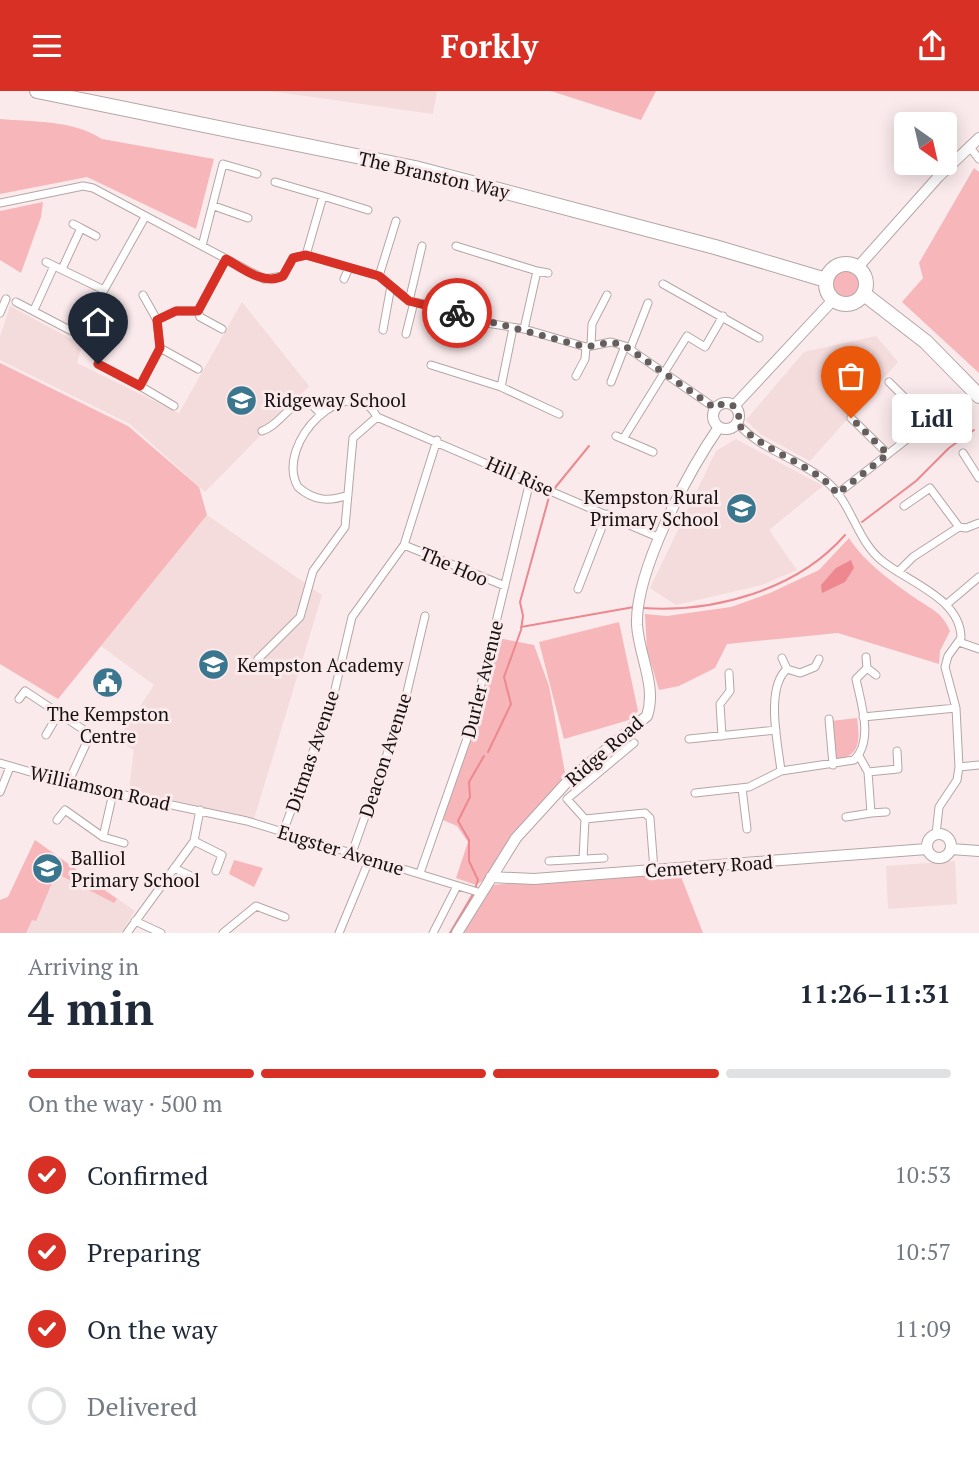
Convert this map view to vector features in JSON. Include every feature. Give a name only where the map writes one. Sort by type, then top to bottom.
[{"type":"highway","name":"The Branston Way","points":[[37,91],[415,168],[727,250],[826,280]]},
{"type":"highway","points":[[846,263],[858,267],[866,281],[864,295],[850,304],[833,300],[827,292],[826,280],[836,266],[846,263]]},
{"type":"highway","points":[[864,295],[926,342],[979,396]]},
{"type":"street","points":[[858,267],[979,138]]},
{"type":"street","points":[[969,146],[979,159]]},
{"type":"street","points":[[202,246],[223,165],[257,174]]},
{"type":"street","points":[[275,182],[368,210]]},
{"type":"street","points":[[0,203],[83,186],[93,188],[264,279],[283,276],[293,258],[306,255],[379,276],[412,302],[588,347],[611,342],[627,347],[715,408]]},
{"type":"street","points":[[306,255],[324,196]]},
{"type":"street","points":[[214,206],[248,218]]},
{"type":"street","points":[[54,266],[104,290],[145,217]]},
{"type":"street","points":[[379,276],[396,221]]},
{"type":"street","points":[[34,310],[54,266],[77,226],[96,236]]},
{"type":"street","points":[[456,246],[548,273]]},
{"type":"street","points":[[406,334],[421,249],[431,253]]},
{"type":"street","points":[[222,329],[200,317],[198,311],[226,259]]},
{"type":"street","points":[[344,279],[349,268]]},
{"type":"street","points":[[524,329],[537,271]]},
{"type":"street","points":[[663,284],[759,338]]},
{"type":"street","points":[[383,330],[391,286]]},
{"type":"street","points":[[140,386],[160,348],[157,320],[143,295]]},
{"type":"street","points":[[576,376],[588,347],[592,324],[607,295]]},
{"type":"street","points":[[0,313],[6,299]]},
{"type":"street","points":[[734,406],[833,300]]},
{"type":"street","points":[[16,302],[85,338]]},
{"type":"street","points":[[611,382],[648,303]]},
{"type":"street","points":[[157,320],[176,311],[198,311]]},
{"type":"street","points":[[653,452],[620,438],[687,336],[705,347],[723,316]]},
{"type":"street","points":[[501,387],[513,328]]},
{"type":"street","points":[[160,348],[198,369]]},
{"type":"street","points":[[98,364],[174,406]]},
{"type":"street","points":[[431,365],[501,387],[559,414]]},
{"type":"street","points":[[889,382],[940,432]]},
{"type":"street","points":[[262,431],[271,428],[300,402],[307,400],[321,414],[296,444],[293,478],[301,490],[324,500],[348,495]]},
{"type":"street","name":"Hill Rise","points":[[321,414],[341,402],[362,401],[377,417],[437,440],[661,538]]},
{"type":"street","points":[[724,403],[734,406],[739,415],[737,423],[730,428],[719,427],[713,420],[715,408],[724,403]]},
{"type":"street","points":[[258,659],[300,617],[313,571],[345,527],[354,438],[377,417]]},
{"type":"street","points":[[851,418],[888,454]]},
{"type":"street","points":[[837,494],[929,422]]},
{"type":"street","points":[[737,423],[764,447],[822,478],[837,494],[868,546],[898,572],[947,604],[961,628],[959,642],[947,656],[945,667],[957,708],[959,767],[957,780],[939,807],[936,834],[930,838],[927,849]]},
{"type":"street","name":"Ridge Road","points":[[457,933],[481,887],[516,838],[558,791],[647,716],[650,690],[637,628],[643,579],[688,478],[719,427]]},
{"type":"street","name":"Ditmas Avenue","points":[[283,832],[333,698],[352,617],[404,545],[437,440]]},
{"type":"street","points":[[962,453],[979,478]]},
{"type":"street","name":"Durler Avenue","points":[[420,873],[470,730],[530,481]]},
{"type":"street","points":[[904,506],[930,488],[959,527]]},
{"type":"street","points":[[578,589],[607,514]]},
{"type":"street","points":[[898,572],[913,557],[959,527],[966,528],[979,523]]},
{"type":"street","name":"The Hoo","points":[[404,545],[505,586]]},
{"type":"street","points":[[947,604],[979,577]]},
{"type":"street","name":"Deacon Avenue","points":[[352,853],[403,709],[425,616]]},
{"type":"street","points":[[959,642],[979,649]]},
{"type":"street","points":[[866,657],[867,668],[876,675]]},
{"type":"street","points":[[782,658],[787,669],[800,673],[815,667],[819,659]]},
{"type":"street","points":[[695,793],[756,785],[780,771],[848,763],[859,756],[864,745],[863,717],[856,680],[867,668]]},
{"type":"street","points":[[780,771],[774,706],[780,675],[787,669]]},
{"type":"street","points":[[722,736],[720,704],[730,691],[729,673]]},
{"type":"street","points":[[19,699],[25,691],[87,732],[86,744],[68,783]]},
{"type":"street","points":[[863,717],[957,708]]},
{"type":"street","points":[[46,735],[59,713]]},
{"type":"street","points":[[829,719],[832,765]]},
{"type":"street","points":[[689,739],[776,730]]},
{"type":"street","points":[[583,859],[585,818],[567,799],[634,743]]},
{"type":"street","points":[[868,772],[901,771],[897,751]]},
{"type":"street","points":[[859,756],[864,760],[868,772],[871,813]]},
{"type":"street","name":"Williamson Road","points":[[0,764],[68,783],[200,810]]},
{"type":"street","points":[[959,767],[979,765]]},
{"type":"street","points":[[0,792],[10,767]]},
{"type":"street","points":[[742,788],[747,829]]},
{"type":"street","points":[[103,837],[113,793]]},
{"type":"street","points":[[57,820],[65,810],[103,837],[124,843]]},
{"type":"street","points":[[127,933],[194,842],[200,810]]},
{"type":"street","name":"Eugster Avenue","points":[[200,810],[283,832],[457,886],[481,887]]},
{"type":"street","points":[[846,817],[886,812]]},
{"type":"street","points":[[585,818],[645,813],[650,818],[654,870]]},
{"type":"street","points":[[936,834],[949,838],[951,849]]},
{"type":"street","points":[[194,842],[222,855],[216,870]]},
{"type":"street","name":"Cemetery Road","points":[[481,887],[515,880],[927,849],[937,859],[949,854],[951,849],[979,851]]},
{"type":"street","points":[[549,862],[604,857]]},
{"type":"street","points":[[339,933],[370,858]]},
{"type":"street","points":[[174,868],[195,878]]},
{"type":"street","points":[[433,933],[457,886]]},
{"type":"street","points":[[223,933],[239,923],[256,906],[262,905],[285,917]]},
{"type":"street","points":[[135,921],[161,933]]},
{"type":"shaded area","points":[[270,91],[437,91],[433,114]]},
{"type":"shaded area","points":[[551,91],[656,91],[641,120]]},
{"type":"shaded area","points":[[0,119],[66,125],[102,139],[214,159],[196,229],[87,177],[0,194]]},
{"type":"shaded area","points":[[974,168],[979,172],[979,373],[902,302],[923,278],[919,263]]},
{"type":"shaded area","points":[[43,202],[41,217],[21,273],[0,260],[0,211]]},
{"type":"shaded area","points":[[845,269],[856,274],[861,285],[856,296],[845,301],[834,296],[829,285],[834,274]]},
{"type":"shaded area","name":"Ridgeway School","points":[[242,302],[309,386],[205,492],[130,424],[0,360],[0,337],[10,306],[82,345],[77,363],[179,413]]},
{"type":"shaded area","points":[[876,336],[898,362],[810,461],[760,434],[746,420],[804,352]]},
{"type":"shaded area","points":[[0,363],[128,426],[199,487],[207,515],[58,699],[0,664]]},
{"type":"shaded area","name":"Kempston Rural Primary School","points":[[736,439],[823,486],[769,530],[797,570],[762,585],[676,605],[650,588],[716,451]]},
{"type":"shaded area","name":"Kempston Academy","points":[[207,515],[322,595],[254,819],[129,790],[134,750],[118,740],[154,685],[101,646]]},
{"type":"shaded area","points":[[849,538],[879,571],[936,611],[943,619],[950,631],[940,651],[939,664],[838,633],[727,644],[715,668],[679,686],[659,690],[647,650],[645,614],[667,616],[731,607],[770,593],[819,570]]},
{"type":"shaded area","points":[[851,560],[854,568],[845,582],[822,593],[821,585],[836,568]]},
{"type":"shaded area","points":[[619,622],[638,711],[629,720],[564,739],[539,642]]},
{"type":"shaded area","points":[[498,638],[534,645],[549,686],[566,778],[514,833],[484,880],[476,885],[456,878],[468,842],[457,826],[443,820]]},
{"type":"shaded area","points":[[857,718],[857,746],[850,755],[835,760],[831,721]]},
{"type":"shaded area","name":"Balliol Primary School","points":[[35,840],[135,911],[121,933],[0,933],[0,900],[8,897]]},
{"type":"shaded area","points":[[35,840],[117,899],[114,903],[56,873],[36,921],[32,920],[26,933],[0,933],[0,900],[8,897]]},
{"type":"shaded area","points":[[234,860],[263,868],[254,887],[229,874]]},
{"type":"shaded area","points":[[955,861],[957,904],[888,909],[886,866]]},
{"type":"shaded area","points":[[678,869],[703,933],[460,933],[493,885]]},
{"type":"waterway","points":[[862,522],[916,481],[949,448],[974,430]]},
{"type":"waterway","points":[[554,489],[589,446]]},
{"type":"waterway","points":[[488,752],[511,704],[504,677],[521,630],[523,616],[520,602],[549,497]]},
{"type":"waterway","points":[[643,608],[698,606],[753,594],[779,584],[803,570],[845,535]]},
{"type":"waterway","points":[[521,627],[634,607]]},
{"type":"waterway","points":[[475,889],[478,880],[469,861],[469,840],[458,821],[470,797],[469,782],[484,756]]},
{"type":"waterway","points":[[450,933],[473,894]]},
{"type":"way so far","points":[[457,313],[586,347],[611,342],[625,346],[715,408],[724,403],[734,406],[739,415],[737,423],[745,432],[764,447],[822,478],[837,494],[888,454],[851,418]]},
{"type":"place","name":"Ridgeway School","points":[[241,400]]},
{"type":"place","name":"Lidl","points":[[851,418]]},
{"type":"place","name":"Kempston Rural Primary School","points":[[742,508]]},
{"type":"place","name":"Kempston Academy","points":[[214,665]]},
{"type":"place","name":"The Kempston Centre","points":[[108,683]]},
{"type":"place","name":"Balliol Primary School","points":[[48,869]]},
{"type":"route","points":[[98,364],[140,386],[160,348],[156,333],[157,320],[176,311],[198,311],[226,259],[264,279],[277,279],[283,276],[293,258],[306,255],[379,276],[409,301],[443,307],[457,313]]}]
